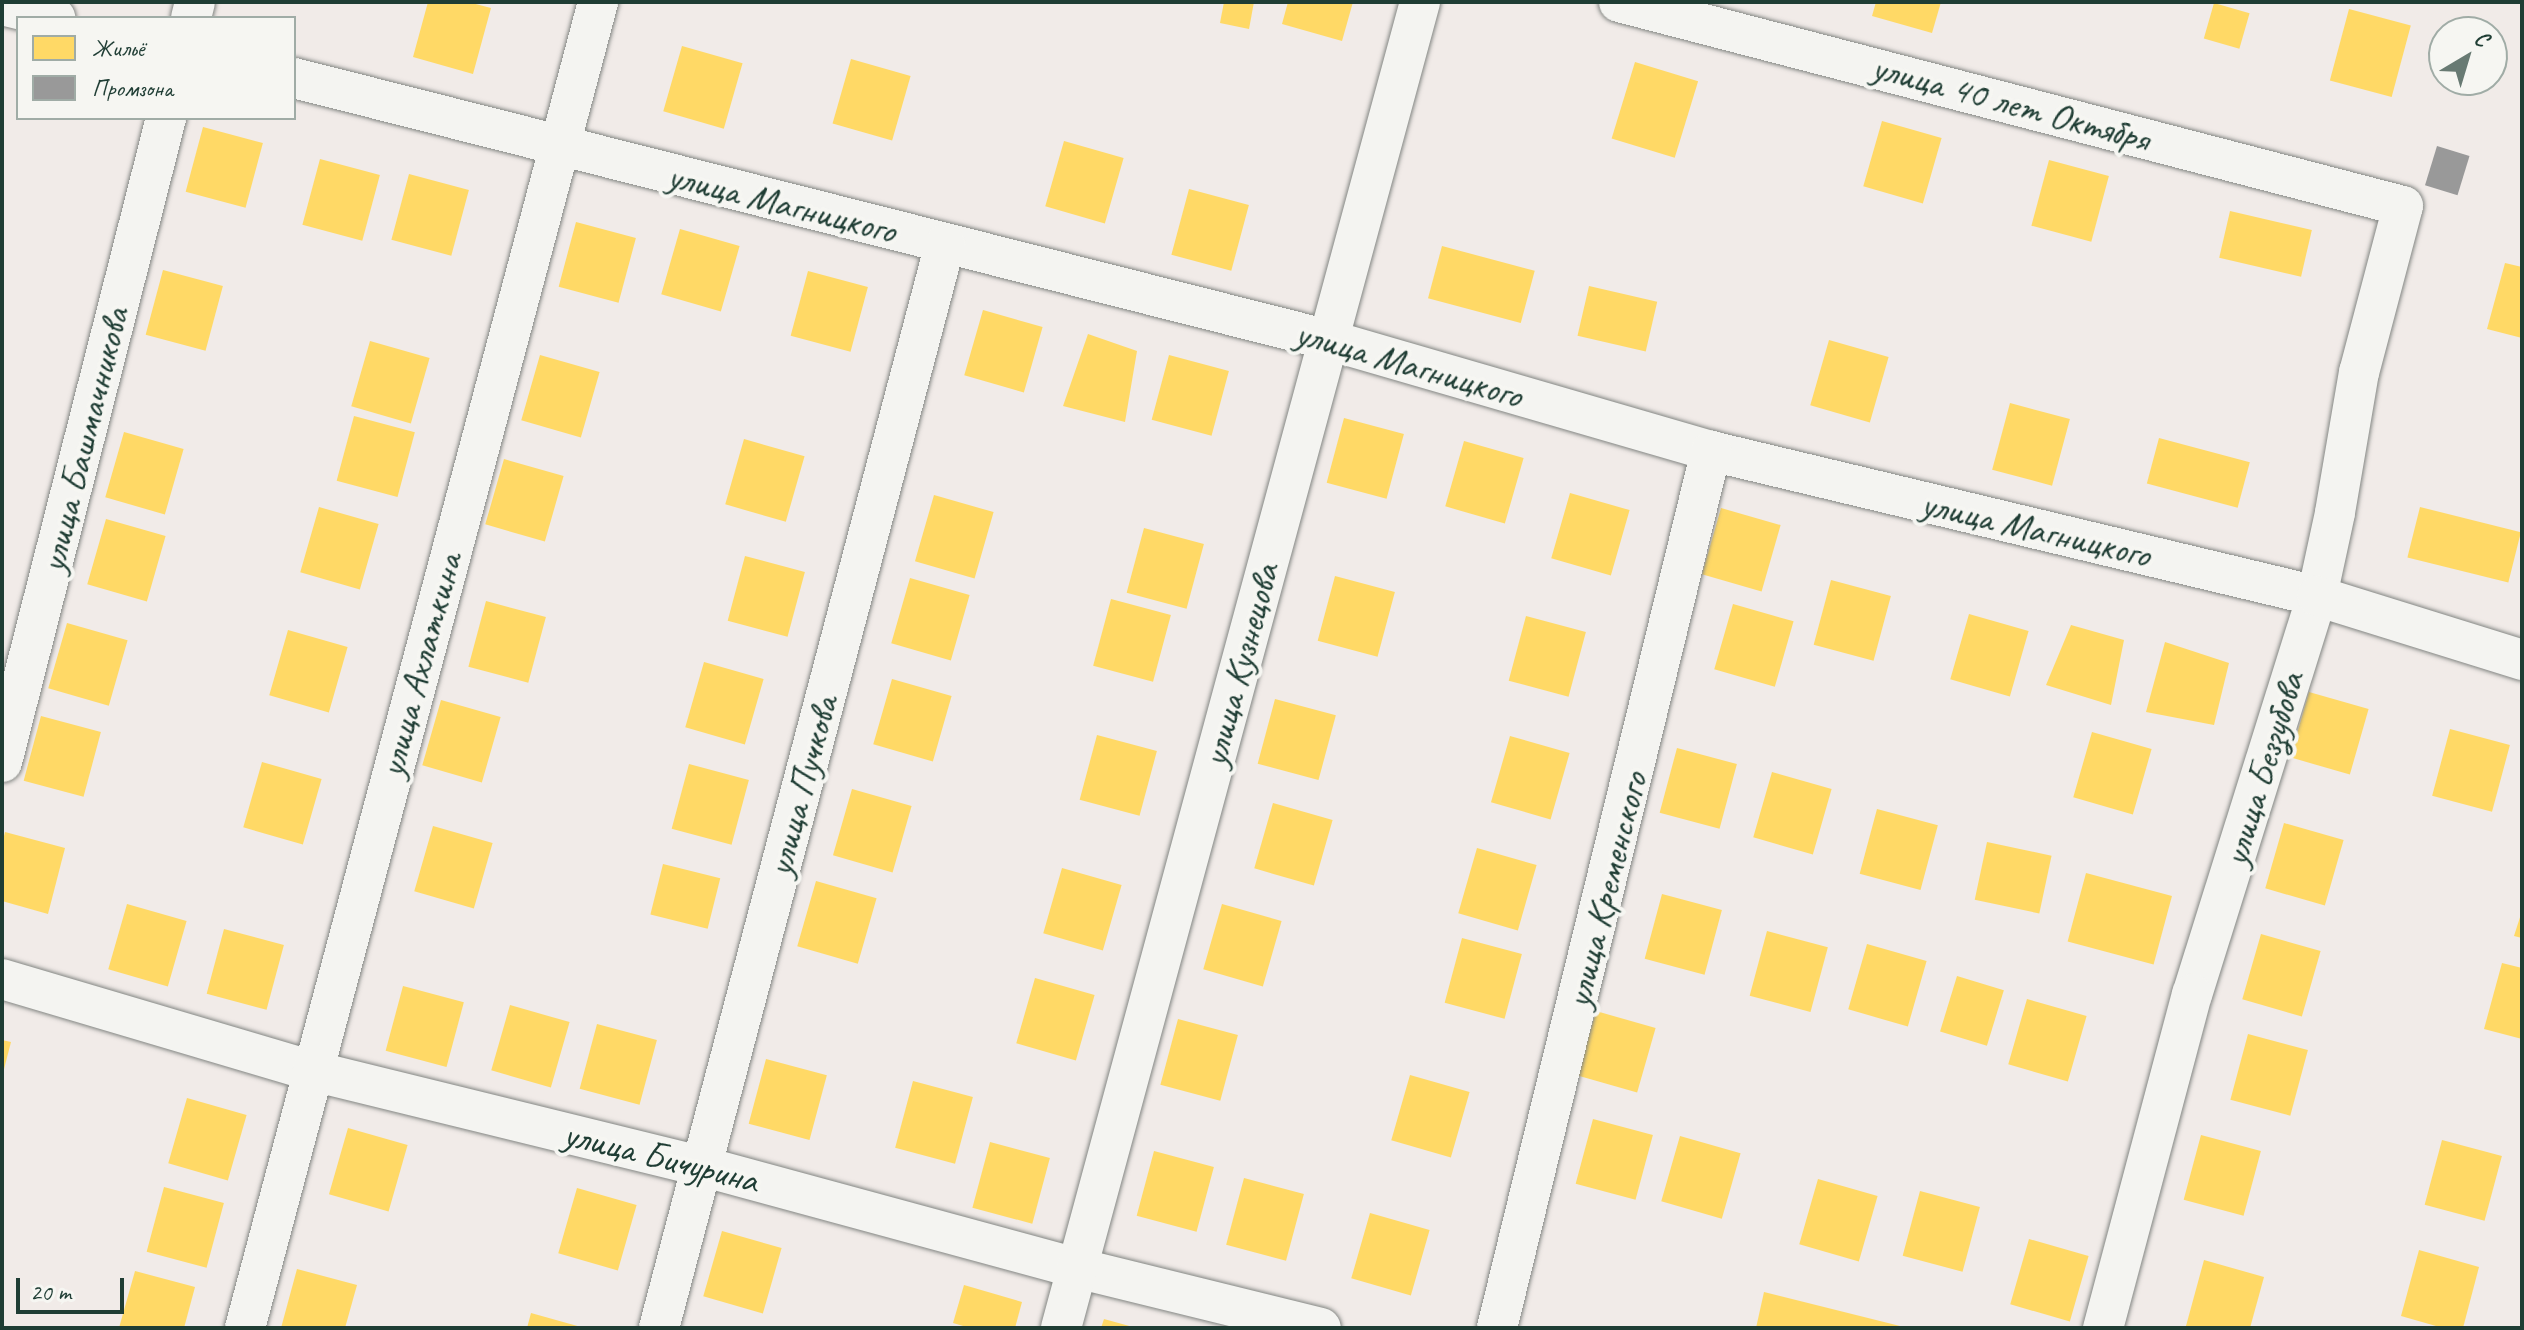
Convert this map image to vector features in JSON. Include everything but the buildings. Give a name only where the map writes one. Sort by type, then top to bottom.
[{"type":"street","name":"улица Ахлаткина","points":[[245,1328],[557,145],[598,2]]},
{"type":"street","name":"улица Кузнецова","points":[[1061,1328],[1420,2]]},
{"type":"street","name":"улица 40 лет Октября","points":[[1619,2],[2403,206]]},
{"type":"street","points":[[2,5],[47,16]]},
{"type":"street","name":"улица Магницкого","points":[[296,79],[1329,340],[1711,451],[2317,596],[2522,660]]},
{"type":"street","name":"улица Башмачникова","points":[[2,762],[165,120]]},
{"type":"street","name":"улица Беззубова","points":[[2103,1328],[2192,994],[2317,596],[2359,372],[2403,206]]},
{"type":"street","name":"улица Пучкова","points":[[659,1328],[945,244]]},
{"type":"street","name":"улица Кременского","points":[[1497,1328],[1711,451]]},
{"type":"street","name":"улица Бичурина","points":[[2,979],[313,1071],[701,1166],[1077,1268],[1321,1328]]}]
